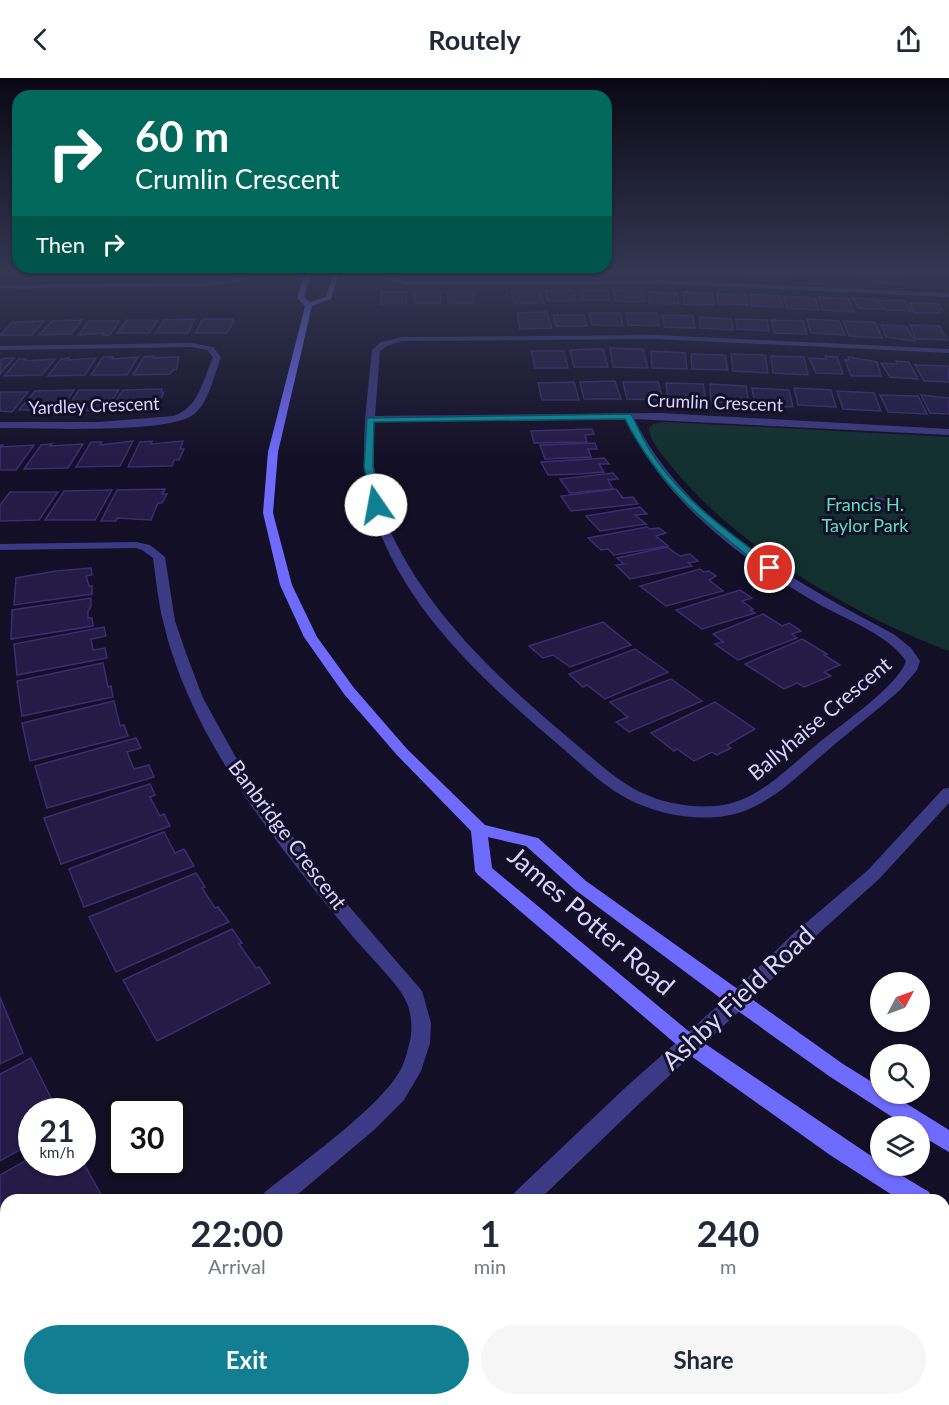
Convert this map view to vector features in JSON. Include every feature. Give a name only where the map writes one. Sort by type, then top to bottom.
[{"type":"main road","points":[[302,335],[273,452],[268,513],[286,585],[311,637],[349,691],[402,752],[480,829]]},
{"type":"main road","name":"James Potter Road","points":[[911,1194],[838,1148],[691,1045],[484,871],[480,829],[532,842],[580,885],[738,1000],[836,1070],[949,1142]]},
{"type":"street","points":[[370,419],[376,351],[384,344],[402,339],[646,337],[949,351]]},
{"type":"street","name":"Yardley Crescent","points":[[0,348],[191,345],[211,348],[217,357],[195,408],[182,417],[147,423],[0,425]]},
{"type":"street","name":"Ballyhaise Crescent","points":[[370,419],[368,466],[376,505],[385,531],[412,580],[470,653],[528,712],[632,795],[659,806],[685,811],[728,810],[743,806],[772,789],[895,687],[910,670],[913,662],[906,651],[890,638],[783,577],[716,527],[678,491],[656,465],[628,416]]},
{"type":"street","name":"Crumlin Crescent","points":[[370,419],[628,416],[719,418],[949,432]]},
{"type":"street","name":"Banbridge Crescent","points":[[0,547],[136,545],[146,547],[159,557],[169,621],[180,656],[196,698],[228,756],[265,813],[322,887],[415,998],[421,1023],[420,1043],[411,1071],[396,1093],[366,1123],[280,1194]]},
{"type":"street","name":"Ashby Field Road","points":[[529,1194],[634,1094],[691,1045],[801,938],[873,875],[949,793]]},
{"type":"green space","name":"Francis H. Taylor Park","points":[[665,422],[949,437],[949,651],[913,637],[837,598],[762,551],[728,524],[698,496],[654,444],[649,428],[653,424]]},
{"type":"building","points":[[881,335],[882,338],[849,336]]},
{"type":"building","points":[[885,335],[911,335],[915,341],[886,337]]},
{"type":"building","points":[[914,335],[945,335],[948,340],[916,339]]},
{"type":"building","points":[[610,348],[643,349],[648,368],[613,367]]},
{"type":"building","points":[[603,349],[608,367],[574,367],[570,350]]},
{"type":"building","points":[[531,351],[564,351],[568,368],[535,368]]},
{"type":"building","points":[[651,351],[685,353],[687,369],[652,368]]},
{"type":"building","points":[[691,354],[725,355],[728,370],[692,369]]},
{"type":"building","points":[[731,354],[765,355],[768,373],[733,371]]},
{"type":"building","points":[[154,356],[152,358],[179,357],[176,370],[170,374],[133,375],[144,357]]},
{"type":"building","points":[[771,356],[804,357],[808,375],[773,373]]},
{"type":"building","points":[[825,356],[837,357],[843,374],[816,373],[809,358],[826,359]]},
{"type":"building","points":[[103,357],[113,357],[112,359],[138,357],[127,375],[91,375]]},
{"type":"building","points":[[848,357],[877,362],[881,376],[851,376],[845,360],[849,360]]},
{"type":"building","points":[[14,358],[0,374],[0,360]]},
{"type":"building","points":[[69,358],[68,360],[96,358],[85,375],[48,376],[61,359]]},
{"type":"building","points":[[19,359],[26,359],[25,361],[55,359],[42,375],[4,376]]},
{"type":"building","points":[[896,361],[909,362],[918,379],[890,377],[881,363],[897,364]]},
{"type":"building","points":[[915,365],[948,366],[949,382],[924,381]]},
{"type":"building","points":[[615,381],[621,399],[584,399],[580,382]]},
{"type":"building","points":[[574,382],[579,400],[542,400],[538,383]]},
{"type":"building","points":[[623,382],[658,382],[663,400],[627,399]]},
{"type":"building","points":[[666,383],[703,384],[706,401],[668,400]]},
{"type":"building","points":[[710,384],[746,386],[749,405],[739,405],[739,402],[734,401],[711,403]]},
{"type":"building","points":[[752,388],[789,390],[793,407],[755,405]]},
{"type":"building","points":[[794,388],[831,390],[836,407],[798,405]]},
{"type":"building","points":[[162,389],[161,393],[164,392],[161,399],[157,399],[152,410],[110,410],[123,390]]},
{"type":"building","points":[[74,390],[60,410],[19,410],[35,391]]},
{"type":"building","points":[[79,390],[119,390],[105,410],[65,411]]},
{"type":"building","points":[[837,391],[874,393],[881,411],[843,409]]},
{"type":"building","points":[[0,392],[28,392],[12,412],[0,411]]},
{"type":"building","points":[[880,395],[918,396],[927,414],[888,412]]},
{"type":"building","points":[[921,395],[949,398],[949,414],[930,413]]},
{"type":"building","points":[[592,429],[594,434],[585,435],[587,442],[534,443],[531,431]]},
{"type":"building","points":[[133,441],[120,466],[76,467],[91,442],[102,442],[100,445]]},
{"type":"building","points":[[152,441],[151,444],[183,441],[180,449],[184,449],[179,460],[174,460],[172,466],[128,467],[140,442]]},
{"type":"building","points":[[595,443],[597,449],[588,449],[591,457],[545,459],[540,445]]},
{"type":"building","points":[[52,444],[50,446],[83,444],[68,468],[24,469],[41,445]]},
{"type":"building","points":[[0,445],[3,445],[1,447],[34,445],[16,470],[0,470]]},
{"type":"building","points":[[604,458],[609,464],[599,464],[604,472],[578,474],[548,475],[541,462]]},
{"type":"building","points":[[613,473],[618,479],[608,480],[613,489],[570,493],[560,479]]},
{"type":"building","points":[[165,489],[162,494],[167,494],[162,503],[158,503],[151,520],[117,518],[116,521],[101,521],[117,490]]},
{"type":"building","points":[[616,489],[623,498],[633,497],[638,504],[571,511],[561,496]]},
{"type":"building","points":[[112,490],[95,520],[45,520],[64,491]]},
{"type":"building","points":[[10,492],[58,492],[39,520],[0,521],[0,505]]},
{"type":"building","points":[[873,497],[891,501],[892,505],[886,507],[868,503],[866,499]]},
{"type":"building","points":[[640,507],[647,514],[635,515],[646,524],[600,531],[586,516]]},
{"type":"building","points":[[647,527],[659,528],[666,533],[656,536],[668,546],[614,555],[608,549],[601,550],[588,538]]},
{"type":"building","points":[[667,547],[680,556],[690,554],[698,561],[688,563],[692,566],[630,579],[616,565],[624,564],[617,558]]},
{"type":"building","points":[[91,568],[92,575],[86,576],[89,586],[92,586],[92,594],[14,605],[16,578]]},
{"type":"building","points":[[700,569],[716,576],[709,580],[723,591],[666,606],[640,586]]},
{"type":"building","points":[[740,590],[752,598],[742,601],[755,613],[702,629],[676,610]]},
{"type":"building","points":[[91,598],[88,618],[92,618],[93,626],[11,639],[12,610]]},
{"type":"building","points":[[763,614],[782,626],[789,623],[801,631],[792,634],[797,638],[738,660],[715,644],[723,642],[713,634]]},
{"type":"building","points":[[603,622],[631,645],[570,667],[553,655],[543,658],[529,646]]},
{"type":"building","points":[[104,627],[106,636],[91,639],[93,650],[105,648],[107,658],[17,675],[14,644]]},
{"type":"building","points":[[802,639],[840,665],[824,672],[831,676],[804,687],[797,683],[784,689],[745,664]]},
{"type":"building","points":[[635,649],[668,672],[605,699],[587,685],[583,687],[569,674]]},
{"type":"building","points":[[103,663],[108,687],[111,686],[113,697],[22,716],[17,681]]},
{"type":"building","points":[[671,679],[702,701],[629,732],[616,722],[628,717],[610,702]]},
{"type":"building","points":[[114,701],[120,726],[124,725],[128,736],[30,761],[22,723]]},
{"type":"building","points":[[715,702],[755,729],[727,745],[731,748],[717,755],[712,752],[694,761],[677,749],[674,751],[651,733]]},
{"type":"building","points":[[136,738],[141,748],[127,752],[134,769],[149,765],[154,777],[47,808],[35,766]]},
{"type":"building","points":[[150,784],[155,795],[150,797],[160,816],[164,814],[170,826],[61,864],[44,818]]},
{"type":"building","points":[[164,832],[175,853],[184,849],[194,866],[84,907],[69,869]]},
{"type":"building","points":[[196,873],[205,887],[202,888],[215,908],[218,907],[229,922],[116,972],[89,917]]},
{"type":"building","points":[[232,929],[242,943],[239,944],[270,983],[157,1041],[123,980]]},
{"type":"building","points":[[0,997],[23,1053],[0,1064]]},
{"type":"building","points":[[31,1058],[51,1098],[18,1098],[18,1151],[0,1161],[0,1074]]},
{"type":"building","points":[[18,1165],[18,1176],[91,1176],[101,1194],[0,1194],[0,1175]]},
{"type":"route","points":[[376,505],[368,466],[367,443],[370,419],[628,416],[645,449],[670,483],[716,527],[770,568]]}]
